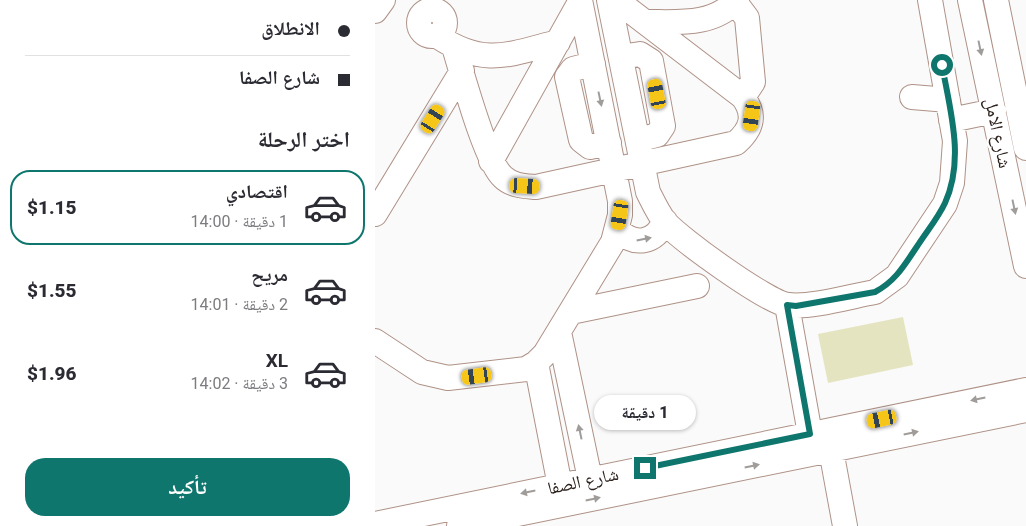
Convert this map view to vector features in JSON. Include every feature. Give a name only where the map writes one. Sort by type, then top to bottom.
[{"type":"street","points":[[375,11],[383,0]]},
{"type":"street","points":[[612,5],[621,57],[640,54],[651,61],[663,126],[657,135],[638,140],[648,192],[665,221],[684,238],[772,300],[796,306],[875,292],[897,276],[945,204],[952,184],[955,141],[931,6],[913,0]]},
{"type":"street","name":"شارع الامل","points":[[996,0],[1026,148]]},
{"type":"street","points":[[647,22],[693,22],[709,18],[736,1],[747,18],[753,82],[743,97]]},
{"type":"street","name":"شارع الامل","points":[[976,1],[994,111],[1026,266]]},
{"type":"street","points":[[427,5],[438,11],[445,19],[445,41],[462,71],[491,161],[504,179],[525,186],[536,187],[736,143],[745,135],[751,121],[749,105],[743,97],[647,22],[612,5],[581,8],[557,42],[491,161]]},
{"type":"street","points":[[375,341],[423,372],[448,378],[526,369],[545,354],[565,322],[613,242],[618,230],[620,201],[609,143],[590,147],[581,140],[567,77],[573,69],[593,64],[581,8]]},
{"type":"street","points":[[445,41],[473,54],[493,56],[557,42]]},
{"type":"street","points":[[375,214],[462,71]]},
{"type":"street","points":[[912,97],[950,110],[994,111]]},
{"type":"street","points":[[618,230],[625,237],[634,241],[644,241],[654,237],[661,230],[665,221]]},
{"type":"street","points":[[565,322],[697,286]]},
{"type":"street","points":[[787,305],[810,434]]},
{"type":"street","points":[[565,322],[590,480]]},
{"type":"street","points":[[536,363],[560,486]]},
{"type":"street","name":"شارع الصفا","points":[[402,522],[560,486],[1026,390]]},
{"type":"street","name":"شارع الصفا","points":[[459,526],[1026,410]]},
{"type":"street","points":[[831,450],[845,526]]},
{"type":"green space","points":[[903,317],[913,365],[828,383],[818,334]]},
{"type":"route","points":[[645,468],[810,434],[787,305],[796,306],[875,292],[884,288],[897,276],[945,204],[952,184],[955,141],[942,65]]}]
